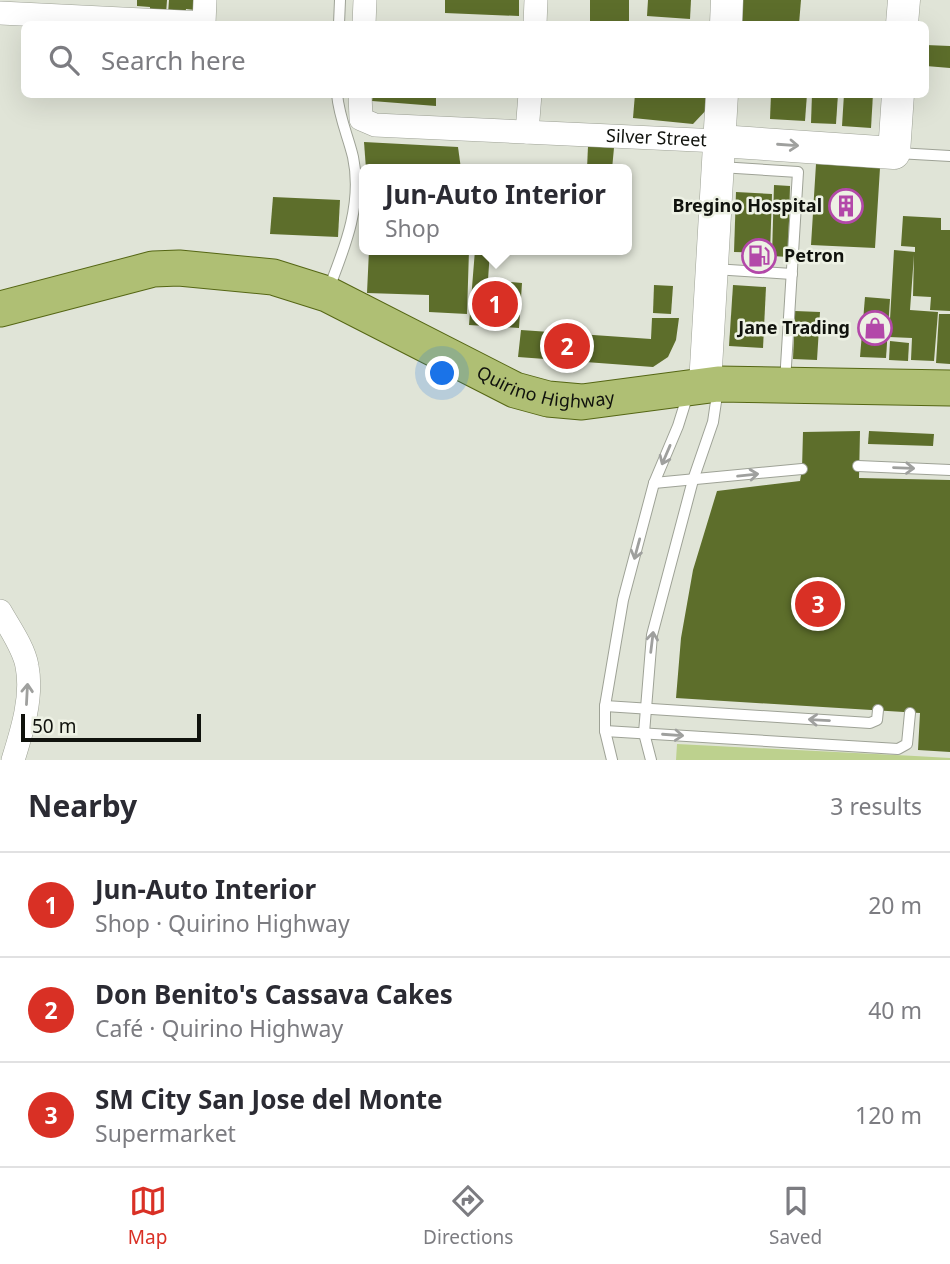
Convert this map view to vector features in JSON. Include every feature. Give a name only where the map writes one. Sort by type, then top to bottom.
[{"type":"main road","name":"Quirino Highway","points":[[0,310],[153,269],[179,268],[273,277],[327,295],[515,390],[548,399],[582,402],[704,385],[950,388]]},
{"type":"street","points":[[204,21],[205,0]]},
{"type":"street","points":[[364,21],[365,0]]},
{"type":"street","points":[[534,21],[536,0]]},
{"type":"street","points":[[726,21],[727,0]]},
{"type":"street","points":[[902,21],[904,0]]},
{"type":"street","points":[[0,13],[41,8],[114,9],[191,21]]},
{"type":"street","name":"Silver Street","points":[[360,98],[361,119],[375,125],[527,132],[719,154],[894,153]]},
{"type":"street","points":[[527,132],[530,98]]},
{"type":"street","points":[[704,385],[722,98]]},
{"type":"street","points":[[894,153],[898,98]]},
{"type":"street","points":[[0,611],[27,665],[28,694],[24,723],[13,760]]},
{"type":"lane","points":[[339,21],[340,0]]},
{"type":"lane","points":[[327,295],[346,244],[356,193],[353,157],[338,98]]},
{"type":"lane","points":[[894,153],[950,156]]},
{"type":"lane","points":[[719,154],[798,172],[784,384]]},
{"type":"lane","points":[[711,269],[792,274]]},
{"type":"lane","points":[[651,760],[644,733],[652,635],[693,480],[713,422],[704,385]]},
{"type":"lane","points":[[612,760],[605,731],[605,706],[623,600],[654,483],[678,426],[704,385]]},
{"type":"lane","points":[[858,466],[950,470]]},
{"type":"lane","points":[[654,483],[802,469]]},
{"type":"lane","points":[[605,706],[870,723],[877,720],[878,710]]},
{"type":"lane","points":[[605,731],[898,749],[906,744],[910,713]]},
{"type":"green space","points":[[677,744],[950,758],[950,760],[676,760]]},
{"type":"building","points":[[137,0],[167,0],[166,14],[150,13],[150,7],[137,6]]},
{"type":"building","points":[[169,0],[196,0],[195,10],[186,9],[185,16],[168,14]]},
{"type":"building","points":[[445,0],[519,0],[519,16],[445,13]]},
{"type":"building","points":[[590,0],[629,0],[629,21],[590,21]]},
{"type":"building","points":[[648,0],[691,0],[690,19],[647,16]]},
{"type":"building","points":[[738,0],[801,0],[799,21],[739,21]]},
{"type":"building","points":[[929,45],[950,46],[950,68],[929,66]]},
{"type":"building","points":[[372,98],[436,98],[436,106],[372,101]]},
{"type":"building","points":[[635,98],[710,98],[709,107],[693,124],[633,118]]},
{"type":"building","points":[[771,98],[807,98],[805,121],[770,119]]},
{"type":"building","points":[[812,98],[838,98],[836,124],[811,123]]},
{"type":"building","points":[[844,98],[873,98],[871,128],[842,126]]},
{"type":"building","points":[[364,142],[458,147],[460,164],[366,164]]},
{"type":"building","points":[[588,146],[614,148],[612,164],[587,164]]},
{"type":"building","name":"Bregino Hospital","points":[[816,164],[880,168],[875,248],[811,245]]},
{"type":"building","points":[[774,185],[790,186],[788,257],[772,256]]},
{"type":"building","points":[[736,192],[772,194],[770,253],[734,252]]},
{"type":"building","points":[[273,197],[340,200],[338,237],[270,234]]},
{"type":"building","points":[[903,216],[941,218],[941,230],[950,230],[950,311],[930,310],[931,297],[913,296],[914,255],[910,310],[938,312],[934,361],[911,360],[912,338],[889,337],[894,250],[915,252],[915,247],[901,246]]},
{"type":"building","points":[[369,255],[469,255],[467,314],[429,312],[429,295],[367,293]]},
{"type":"building","points":[[475,255],[490,255],[488,280],[522,283],[519,328],[469,325]]},
{"type":"building","points":[[654,285],[673,286],[671,314],[653,313]]},
{"type":"building","points":[[733,285],[766,287],[763,348],[729,346]]},
{"type":"building","name":"Jane Trading","points":[[865,297],[890,299],[886,358],[860,357]]},
{"type":"building","points":[[795,311],[820,312],[817,360],[793,359]]},
{"type":"building","points":[[939,314],[950,314],[950,364],[936,363]]},
{"type":"building","points":[[652,318],[679,318],[676,340],[668,357],[653,367],[518,357],[521,330],[651,339]]},
{"type":"building","points":[[890,341],[909,343],[908,361],[889,360]]},
{"type":"building","points":[[860,431],[859,478],[950,480],[950,752],[918,750],[920,713],[676,698],[681,638],[693,570],[717,491],[800,481],[803,432]]},
{"type":"building","points":[[869,431],[934,434],[933,446],[868,444]]},
{"type":"place","name":"Bregino Hospital","points":[[846,206]]},
{"type":"place","name":"Petron","points":[[759,256]]},
{"type":"place","name":"Jun-Auto Interior","points":[[495,304]]},
{"type":"place","name":"Jane Trading","points":[[875,328]]},
{"type":"place","name":"Don Benito's Cassava Cakes","points":[[567,346]]},
{"type":"place","name":"SM City San Jose del Monte","points":[[818,604]]}]
